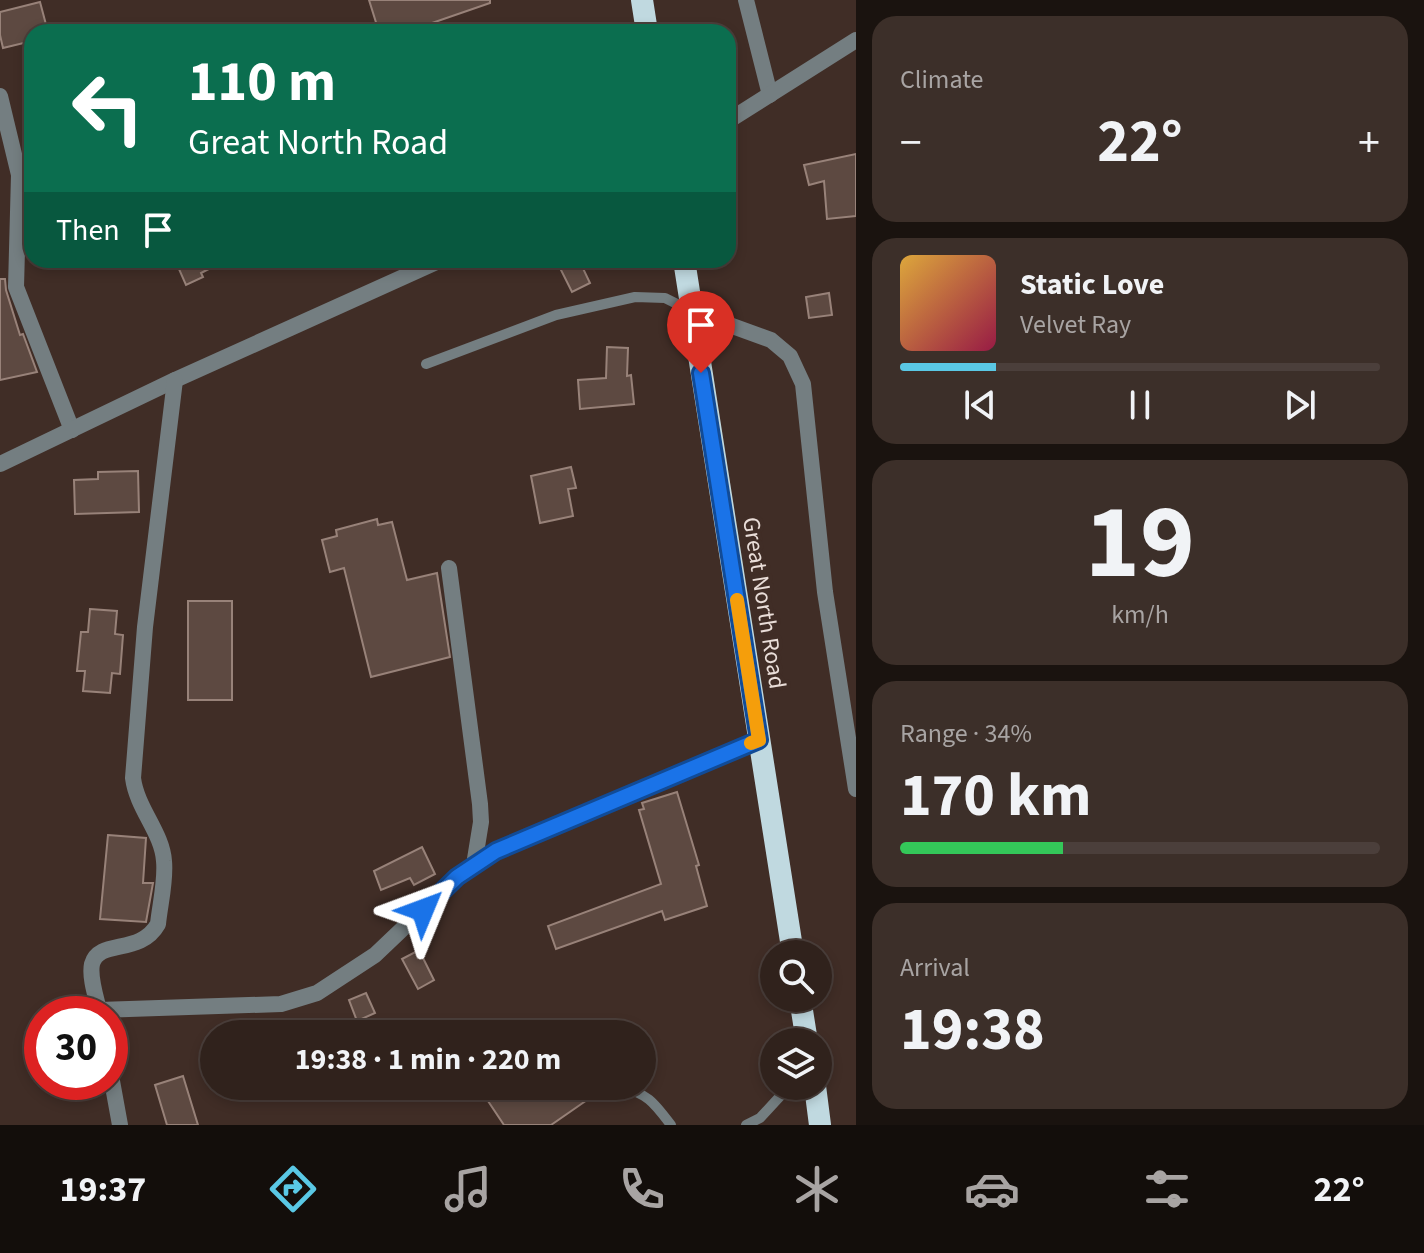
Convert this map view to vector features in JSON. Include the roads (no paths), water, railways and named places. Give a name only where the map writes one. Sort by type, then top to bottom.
[{"type":"highway","points":[[642,0],[646,24]]},
{"type":"highway","name":"Great North Road","points":[[685,268],[791,940]]},
{"type":"highway","points":[[816,1100],[820,1125]]},
{"type":"street","points":[[746,0],[770,95]]},
{"type":"street","points":[[736,116],[856,40]]},
{"type":"street","points":[[0,96],[19,175],[16,287],[72,430]]},
{"type":"street","points":[[0,464],[175,380],[423,268]]},
{"type":"street","points":[[691,311],[771,340],[790,356],[803,384],[825,592],[856,789]]},
{"type":"street","points":[[97,996],[91,966],[95,958],[112,947],[138,944],[154,933],[158,924],[164,861],[138,802],[133,778],[145,627],[175,380]]},
{"type":"street","points":[[449,568],[480,804],[481,822],[474,865]]},
{"type":"street","points":[[128,1011],[281,1004],[299,1000],[332,985],[375,955],[457,877],[496,851],[759,740]]},
{"type":"street","points":[[115,1100],[120,1125]]},
{"type":"lane","points":[[426,364],[556,315],[635,297],[665,298],[691,311]]},
{"type":"lane","points":[[652,1100],[671,1125]]},
{"type":"lane","points":[[746,1125],[761,1121],[778,1100]]}]
